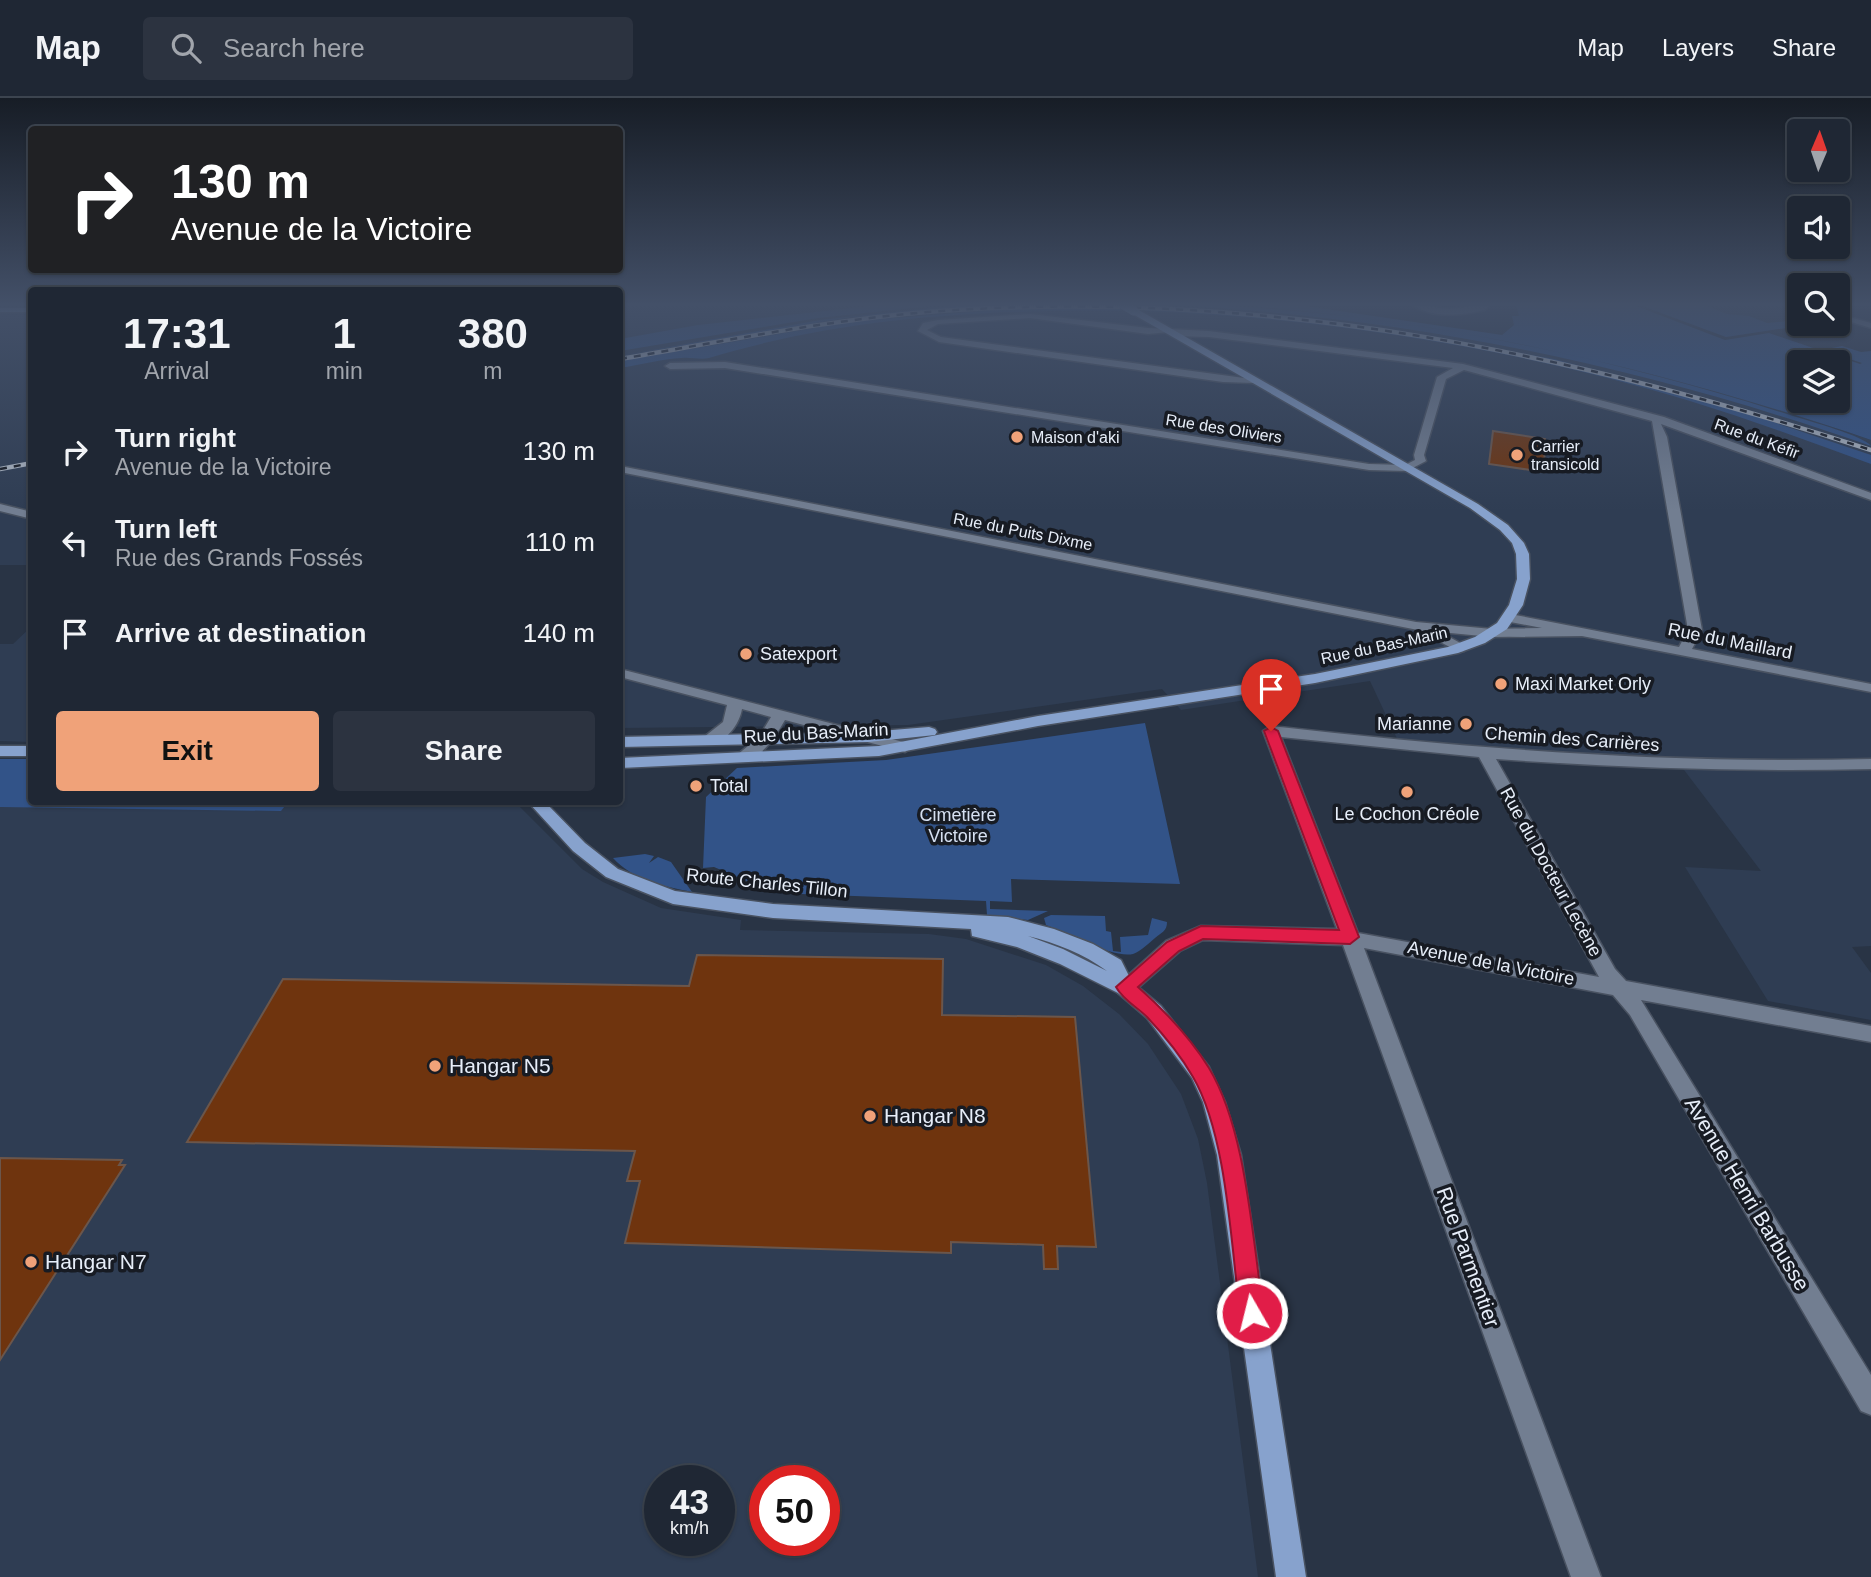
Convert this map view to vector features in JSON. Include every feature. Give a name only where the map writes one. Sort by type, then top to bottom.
[{"type":"main road","points":[[1242,373],[1489,516],[1507,530],[1518,544],[1522,556],[1520,598],[1510,618]]},
{"type":"main road","name":"Rue du Bas-Marin","points":[[623,763],[745,755],[879,751],[905,747],[1012,725],[1329,677],[1459,648],[1492,633],[1510,618]]},
{"type":"main road","name":"Rue du Bas-Marin","points":[[623,742],[869,737],[1012,725]]},
{"type":"main road","points":[[0,751],[28,751]]},
{"type":"main road","name":"Route Charles Tillon","points":[[539,805],[579,847],[612,873],[673,897],[738,908],[942,923],[1032,945],[1068,960],[1099,978],[1125,987],[1154,1012],[1201,1073],[1214,1102],[1229,1155],[1291,1577]]},
{"type":"main road","points":[[553,805],[561,826]]},
{"type":"street","name":"Rue des Oliviers","points":[[776,373],[1358,464],[1407,468]]},
{"type":"street","name":"Rue du Kéfir","points":[[1182,373],[1203,376]]},
{"type":"street","points":[[1203,376],[1242,373]]},
{"type":"street","points":[[1438,373],[1442,377]]},
{"type":"street","points":[[1407,468],[1421,461],[1419,455],[1442,377],[1450,373]]},
{"type":"street","name":"Rue du Kéfir","points":[[1486,373],[1660,419],[1871,496]]},
{"type":"street","points":[[1203,376],[1254,380]]},
{"type":"street","points":[[1660,419],[1656,423],[1662,437],[1695,630],[1683,652]]},
{"type":"street","points":[[1662,437],[1685,428]]},
{"type":"street","name":"Rue des Oliviers","points":[[1358,464],[1419,455]]},
{"type":"street","name":"Rue du Puits Dixme","points":[[623,470],[1419,626],[1492,633]]},
{"type":"street","points":[[0,507],[28,515]]},
{"type":"street","name":"Rue du Maillard","points":[[1510,618],[1871,688]]},
{"type":"street","name":"Rue du Puits Dixme","points":[[1419,626],[1459,648]]},
{"type":"street","name":"Rue du Maillard","points":[[1492,633],[1583,632]]},
{"type":"street","points":[[623,674],[905,747]]},
{"type":"street","points":[[710,740],[730,725],[735,715],[735,702]]},
{"type":"street","points":[[745,755],[765,740],[781,714]]},
{"type":"street","name":"Chemin des Carrières","points":[[1271,731],[1485,753],[1690,766],[1769,768],[1871,764]]},
{"type":"street","name":"Rue Parmentier","points":[[1271,731],[1350,937],[1586,1577]]},
{"type":"street","name":"Rue du Docteur Lecène","points":[[1485,753],[1608,974],[1620,988]]},
{"type":"street","name":"Avenue de la Victoire","points":[[1125,987],[1173,946],[1201,933],[1350,937],[1871,1034]]},
{"type":"street","name":"Avenue Henri Barbusse","points":[[1620,988],[1637,1009],[1860,1367],[1871,1401]]},
{"type":"shaded area","points":[[0,373],[28,373],[28,565],[0,565]]},
{"type":"shaded area","points":[[623,373],[1657,373],[1698,383],[1871,440],[1871,946],[1852,947],[1871,973],[1871,1020],[1768,1001],[1685,867],[1761,871],[1681,766],[1400,745],[1370,681],[1181,710],[1162,689],[908,725],[623,728]]},
{"type":"shaded area","points":[[28,630],[28,742],[0,741],[0,644],[13,644]]},
{"type":"shaded area","points":[[0,759],[28,759],[28,805],[518,805],[582,869],[603,882],[661,908],[741,920],[740,930],[929,934],[966,939],[1046,965],[1083,986],[1119,1014],[1148,1044],[1181,1094],[1198,1139],[1207,1183],[1258,1577],[0,1577]]},
{"type":"green space","points":[[1587,373],[1607,373],[1705,399],[1871,455],[1871,464],[1758,423]]},
{"type":"green space","points":[[1624,373],[1644,373],[1715,392],[1835,429],[1871,446],[1783,417]]},
{"type":"green space","points":[[1647,373],[1787,373],[1787,412],[1712,390]]},
{"type":"green space","points":[[1850,373],[1871,373],[1871,440],[1789,413],[1850,413]]},
{"type":"green space","name":"Cimetière Victoire","points":[[1145,723],[1180,884],[1011,879],[1012,902],[990,901],[990,909],[1048,911],[1028,920],[987,915],[986,901],[775,893],[714,867],[703,868],[706,797],[737,768],[886,760]]},
{"type":"green space","points":[[0,759],[28,759],[28,805],[286,805],[281,811],[0,807]]},
{"type":"green space","points":[[645,854],[654,856],[649,863],[658,857],[671,862],[692,892],[639,877],[613,858]]},
{"type":"green space","points":[[1051,915],[1105,916],[1106,931],[1111,932],[1113,951],[1121,952],[1120,937],[1148,935],[1152,918],[1167,922],[1164,931],[1145,947],[1133,954],[1125,954],[1102,949],[1046,925],[1044,918]]},
{"type":"building","name":"Carrier transicold","points":[[1493,431],[1545,439],[1544,472],[1489,464]]},
{"type":"building","name":"Hangar N8","points":[[697,955],[943,959],[942,1015],[1075,1017],[1096,1247],[1057,1246],[1058,1269],[1044,1269],[1043,1245],[951,1242],[951,1253],[625,1243],[640,1181],[627,1181],[635,1151],[187,1142],[283,979],[689,986]]},
{"type":"building","name":"Hangar N7","points":[[0,1158],[122,1160],[119,1165],[125,1165],[0,1360]]},
{"type":"railway","points":[[1598,373],[1758,415],[1871,450]]},
{"type":"railway","points":[[0,469],[28,464]]},
{"type":"place","name":"Maison d'aki","points":[[1017,437]]},
{"type":"place","name":"Carrier transicold","points":[[1517,455]]},
{"type":"place","name":"Satexport","points":[[746,654]]},
{"type":"place","name":"Maxi Market Orly","points":[[1501,684]]},
{"type":"place","name":"Marianne","points":[[1466,724]]},
{"type":"place","name":"Total","points":[[696,786]]},
{"type":"place","name":"Le Cochon Créole","points":[[1407,792]]},
{"type":"place","name":"Hangar N5","points":[[435,1066]]},
{"type":"place","name":"Hangar N8","points":[[870,1116]]},
{"type":"place","name":"Hangar N7","points":[[31,1262]]},
{"type":"route","points":[[1252,1313],[1229,1155],[1214,1102],[1201,1073],[1185,1051],[1154,1012],[1125,987],[1173,946],[1201,933],[1234,931],[1350,937],[1271,731]]}]
